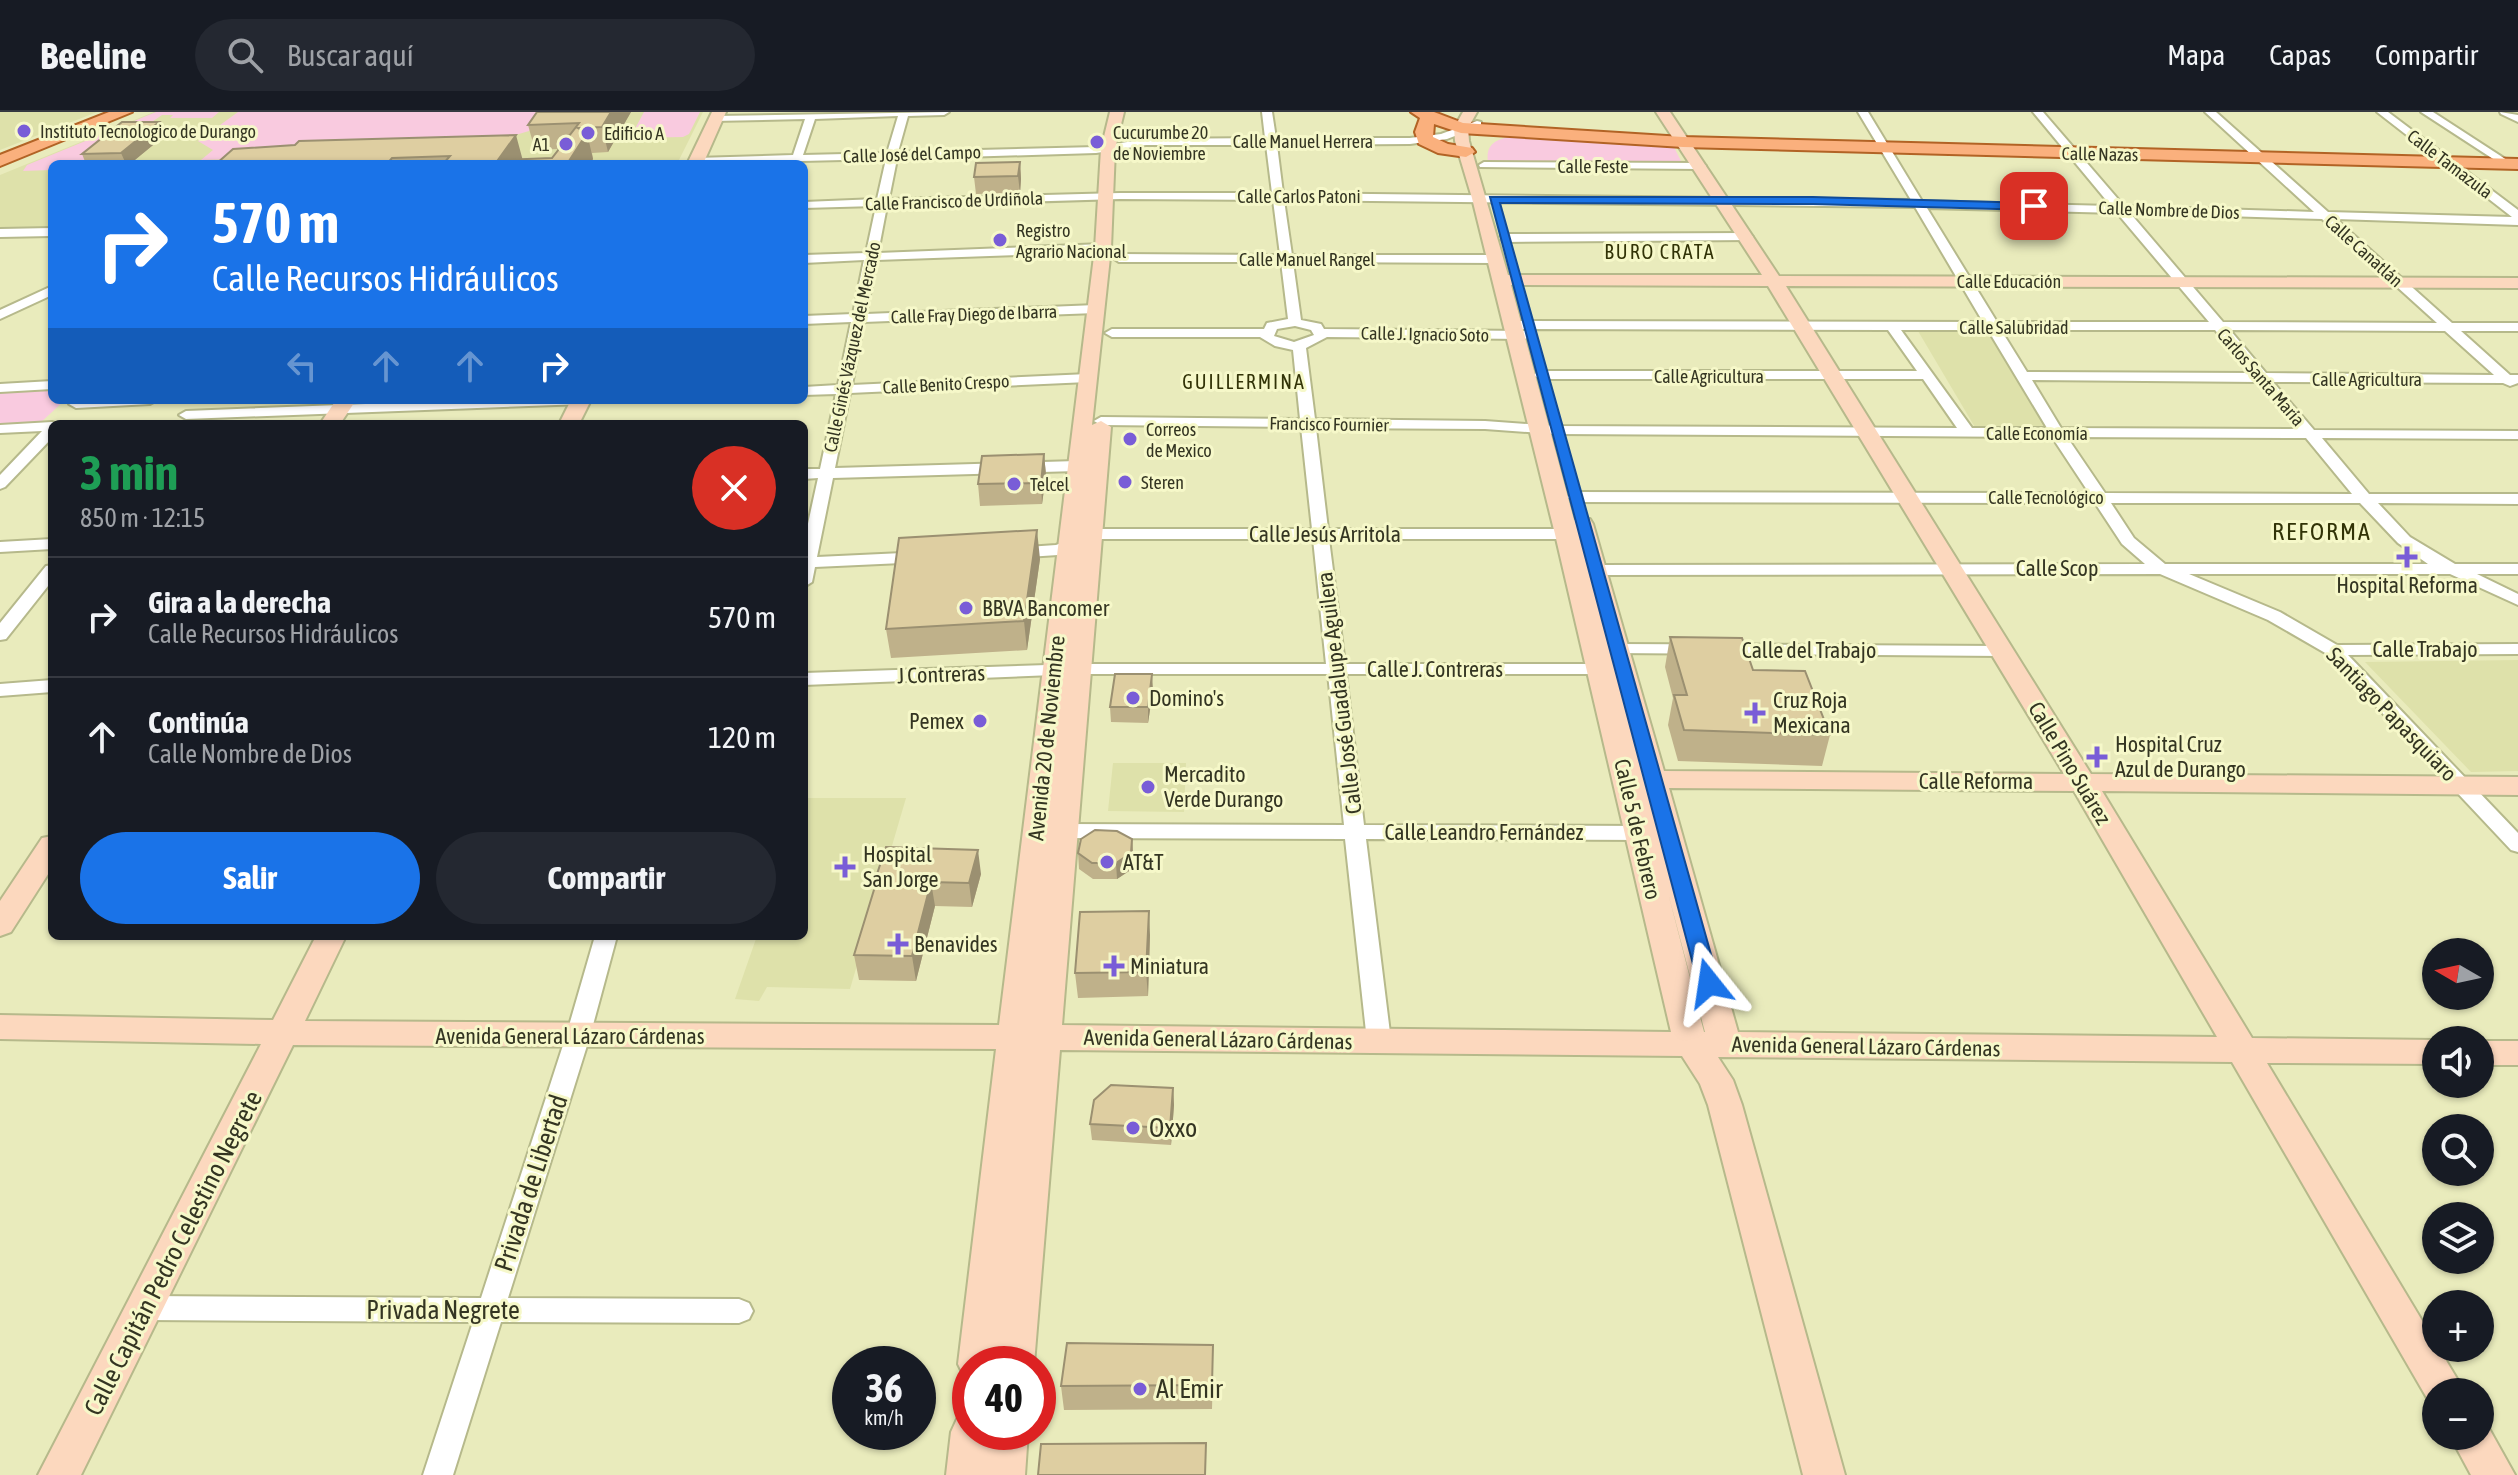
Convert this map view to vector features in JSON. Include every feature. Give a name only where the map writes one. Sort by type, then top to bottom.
[{"type":"main road","points":[[0,161],[124,112]]},
{"type":"main road","points":[[1462,128],[1437,147],[1425,140],[1423,132],[1462,128],[1681,140]]},
{"type":"main road","points":[[1462,128],[1502,138],[1528,133],[1681,140]]},
{"type":"main road","name":"Calle Nazas","points":[[1681,140],[2512,163]]},
{"type":"street","points":[[697,160],[718,115],[944,112]]},
{"type":"street","name":"Avenida 20 de Noviembre","points":[[1015,1346],[1028,1037],[1078,542],[1101,421],[1112,333],[1112,196],[1118,146],[1117,112]]},
{"type":"street","name":"Avenida 20 de Noviembre","points":[[1118,146],[1131,112]]},
{"type":"street","points":[[1267,112],[1295,322]]},
{"type":"street","name":"Calle Pino Suárez","points":[[1663,112],[1747,237],[2082,781],[2437,1378]]},
{"type":"street","name":"Santiago Papasquiaro","points":[[1863,112],[2057,433],[2128,541],[2159,568],[2274,616],[2333,650],[2518,845]]},
{"type":"street","name":"Carlos Santa María","points":[[2038,112],[2364,498],[2404,540],[2447,568],[2518,600]]},
{"type":"street","name":"Calle Canatlán","points":[[2210,112],[2514,382]]},
{"type":"street","name":"Calle Tamazula","points":[[2382,112],[2518,218]]},
{"type":"street","name":"Calle Tamazula","points":[[2426,112],[2512,163]]},
{"type":"street","points":[[2505,112],[2518,119]]},
{"type":"street","name":"Calle Ginés Vázquez del Mercado","points":[[808,554],[892,155],[904,113]]},
{"type":"street","points":[[796,160],[811,116]]},
{"type":"street","name":"Calle Feste","points":[[1462,128],[1701,166]]},
{"type":"street","name":"Calle 5 de Febrero","points":[[1462,128],[1487,199],[1653,833],[1725,1044]]},
{"type":"street","name":"Calle Manuel Herrera","points":[[1118,146],[1271,140],[1425,140]]},
{"type":"street","name":"Calle José del Campo","points":[[808,160],[1118,146]]},
{"type":"street","name":"Calle Carlos Patoni","points":[[1112,196],[1723,200]]},
{"type":"street","name":"Calle Francisco de Urdiñola","points":[[808,205],[1112,196]]},
{"type":"street","name":"Calle Nombre de Dios","points":[[1723,200],[2518,218]]},
{"type":"street","points":[[0,233],[48,232]]},
{"type":"street","name":"Calle Manuel Rangel","points":[[808,259],[1111,253],[1504,264],[1747,237]]},
{"type":"street","name":"Avenida 20 de Noviembre","points":[[1078,542],[1077,466],[1096,309],[1111,253]]},
{"type":"street","name":"Calle Educación","points":[[1504,264],[1773,280],[2518,283]]},
{"type":"street","points":[[0,315],[48,292]]},
{"type":"street","points":[[0,302],[48,302]]},
{"type":"street","name":"Calle Fray Diego de Ibarra","points":[[808,320],[1096,309]]},
{"type":"street","points":[[1112,333],[1266,333],[1278,324],[1295,322],[1316,327],[1321,333],[1316,341],[1299,346],[1275,343],[1266,333]]},
{"type":"street","name":"Calle Salubridad","points":[[1520,330],[1801,325],[2518,327]]},
{"type":"street","points":[[1892,326],[1968,432]]},
{"type":"street","name":"Calle 5 de Febrero","points":[[1520,330],[1540,375],[1547,429],[1575,497],[1575,534],[1595,570],[1608,659]]},
{"type":"street","name":"Calle J. Ignacio Soto","points":[[1321,333],[1520,330]]},
{"type":"street","name":"Calle José Guadalupe Aguilera","points":[[1299,346],[1379,1041]]},
{"type":"street","name":"Calle Agricultura","points":[[1540,375],[1927,375]]},
{"type":"street","name":"Calle Agricultura","points":[[2024,376],[2514,382]]},
{"type":"street","name":"Calle Benito Crespo","points":[[808,391],[1088,378]]},
{"type":"street","points":[[0,388],[48,385]]},
{"type":"street","points":[[60,420],[76,404]]},
{"type":"street","points":[[182,420],[196,404]]},
{"type":"street","points":[[182,420],[501,404]]},
{"type":"street","name":"Francisco Fournier","points":[[1101,421],[1485,425],[1547,429]]},
{"type":"street","points":[[0,429],[48,426]]},
{"type":"street","name":"Calle Economía","points":[[1547,429],[2518,435]]},
{"type":"street","points":[[0,484],[48,432]]},
{"type":"street","points":[[808,474],[1077,466]]},
{"type":"street","name":"Calle Tecnológico","points":[[1575,497],[2518,499]]},
{"type":"street","name":"Calle Jesús Arritola","points":[[990,554],[1078,542],[1320,534],[1575,534]]},
{"type":"street","points":[[0,547],[48,544]]},
{"type":"street","points":[[808,563],[945,556]]},
{"type":"street","name":"Calle Scop","points":[[1595,570],[2518,569]]},
{"type":"street","points":[[0,635],[48,575]]},
{"type":"street","name":"Calle Trabajo","points":[[2333,650],[2518,649]]},
{"type":"street","name":"Calle del Trabajo","points":[[1608,659],[2002,651]]},
{"type":"street","name":"Calle J. Contreras","points":[[1066,669],[1336,668],[1608,659]]},
{"type":"street","name":"Avenida 20 de Noviembre","points":[[981,1346],[1062,831],[1066,669]]},
{"type":"street","name":"J Contreras","points":[[808,679],[1066,669]]},
{"type":"street","points":[[0,690],[48,686]]},
{"type":"street","name":"Calle Reforma","points":[[1639,779],[2518,786]]},
{"type":"street","name":"Calle Leandro Fernández","points":[[1062,831],[1653,833]]},
{"type":"street","name":"Calle 5 de Febrero","points":[[1653,833],[1690,1043],[1716,1080],[1725,1105],[1824,1475]]},
{"type":"street","points":[[0,925],[48,851]]},
{"type":"street","name":"Calle Capitán Pedro Celestino Negrete","points":[[59,1475],[286,1031],[329,940]]},
{"type":"street","name":"Privada de Libertad","points":[[438,1475],[578,1036],[605,940]]},
{"type":"street","name":"Avenida General Lázaro Cárdenas","points":[[0,1027],[578,1036],[1028,1037],[2422,1052]]},
{"type":"street","points":[[2494,1053],[2518,1053]]},
{"type":"street","name":"Privada Negrete","points":[[146,1308],[739,1311]]},
{"type":"street","points":[[967,1475],[969,1450]]},
{"type":"street","points":[[1004,1475],[1006,1450]]},
{"type":"street","points":[[2479,1450],[2494,1475]]},
{"type":"shaded area","name":"Instituto Tecnologico de Durango","points":[[0,112],[97,112],[0,150]]},
{"type":"shaded area","name":"Instituto Tecnologico de Durango","points":[[154,112],[703,112],[679,160],[48,160],[48,227],[0,229],[0,175]]},
{"type":"shaded area","points":[[156,112],[219,112],[212,118],[170,118],[173,115],[162,115],[97,160],[48,160],[48,170],[23,171],[27,165]]},
{"type":"shaded area","points":[[238,112],[544,112],[529,131],[459,152],[201,160],[213,150],[198,141]]},
{"type":"shaded area","points":[[644,112],[700,112],[689,134],[683,137],[630,138]]},
{"type":"shaded area","points":[[1517,136],[1673,145],[1682,163],[1488,162],[1489,150],[1495,142]]},
{"type":"shaded area","points":[[1918,331],[1993,332],[2049,428],[1976,429]]},
{"type":"shaded area","points":[[48,390],[48,404],[61,404],[39,424],[0,426],[0,392]]},
{"type":"shaded area","points":[[2518,660],[2518,771],[2471,772],[2365,662]]},
{"type":"shaded area","name":"Mercadito Verde Durango","points":[[1113,763],[1186,763],[1184,812],[1108,811]]},
{"type":"shaded area","name":"Hospital San Jorge","points":[[808,798],[906,798],[850,989],[767,987],[759,1001],[735,999],[756,940],[808,940]]},
{"type":"building","points":[[537,112],[611,112],[602,127],[578,128],[587,133],[570,160],[498,160],[552,158],[579,123],[528,125]]},
{"type":"building","points":[[122,122],[159,122],[121,153],[82,154]]},
{"type":"building","points":[[516,135],[498,160],[446,160],[450,156],[390,160],[221,160],[233,149],[295,145],[299,141]]},
{"type":"building","points":[[1020,162],[1018,176],[974,177],[976,163]]},
{"type":"building","points":[[1044,454],[1041,483],[978,484],[982,456]]},
{"type":"building","name":"BBVA Bancomer","points":[[1037,530],[1024,621],[886,629],[899,538]]},
{"type":"building","points":[[1670,637],[1742,638],[1753,670],[1805,671],[1830,735],[1684,730],[1674,695],[1687,695]]},
{"type":"building","points":[[1115,674],[1152,674],[1148,707],[1110,707]]},
{"type":"building","points":[[1095,830],[1117,831],[1132,839],[1131,853],[1116,863],[1092,863],[1078,853],[1081,839]]},
{"type":"building","points":[[886,847],[978,850],[969,883],[931,882],[912,956],[854,955],[875,880]]},
{"type":"building","points":[[1149,911],[1146,972],[1075,973],[1080,912]]},
{"type":"building","points":[[1111,1085],[1173,1088],[1170,1128],[1090,1124],[1094,1100]]},
{"type":"building","points":[[1067,1343],[1213,1345],[1212,1385],[1061,1386]]},
{"type":"building","points":[[1206,1443],[1205,1475],[1038,1475],[1040,1450],[1056,1450],[1056,1444]]},
{"type":"place","name":"Instituto Tecnologico de Durango","points":[[24,131]]},
{"type":"place","name":"Edificio A","points":[[588,133]]},
{"type":"place","name":"Cucurumbe 20 de Noviembre","points":[[1097,142]]},
{"type":"place","name":"A1","points":[[566,144]]},
{"type":"place","name":"Registro Agrario Nacional","points":[[1000,240]]},
{"type":"place","name":"Correos de Mexico","points":[[1130,439]]},
{"type":"place","name":"Steren","points":[[1125,482]]},
{"type":"place","name":"Telcel","points":[[1014,484]]},
{"type":"place","name":"Hospital Reforma","points":[[2407,557]]},
{"type":"place","name":"BBVA Bancomer","points":[[966,608]]},
{"type":"place","name":"Domino's","points":[[1133,698]]},
{"type":"place","name":"Cruz Roja Mexicana","points":[[1755,713]]},
{"type":"place","name":"Pemex","points":[[980,721]]},
{"type":"place","name":"Hospital Cruz Azul de Durango","points":[[2097,757]]},
{"type":"place","name":"Mercadito Verde Durango","points":[[1148,787]]},
{"type":"place","name":"AT&T","points":[[1107,862]]},
{"type":"place","name":"Hospital San Jorge","points":[[845,867]]},
{"type":"place","name":"Benavides","points":[[898,944]]},
{"type":"place","name":"Miniatura","points":[[1114,966]]},
{"type":"place","name":"Oxxo","points":[[1133,1128]]},
{"type":"place","name":"Al Emir","points":[[1140,1389]]},
{"type":"district","name":"BURO CRATA","points":[[1660,251]]},
{"type":"district","name":"GUILLERMINA","points":[[1244,381]]},
{"type":"district","name":"REFORMA","points":[[2322,531]]},
{"type":"route","points":[[1709,983],[1494,199],[2034,206]]}]
